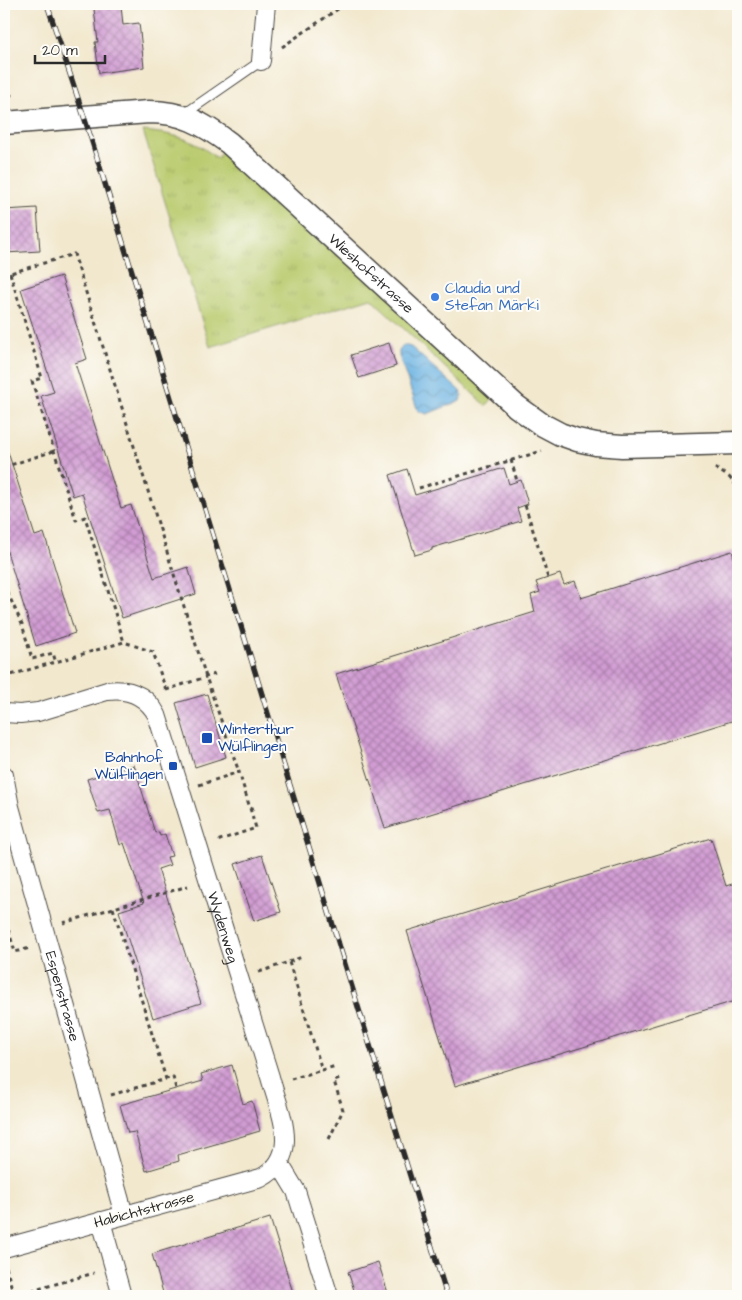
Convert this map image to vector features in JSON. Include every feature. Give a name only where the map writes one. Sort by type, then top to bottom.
[{"type":"street","points":[[261,62],[266,4]]},
{"type":"street","name":"Wieshofstrasse","points":[[4,123],[149,112],[170,112],[183,115],[207,127],[229,143],[516,406],[541,424],[577,440],[608,446],[738,442]]},
{"type":"street","name":"Wydenweg","points":[[4,713],[38,712],[106,691],[116,690],[133,692],[147,701],[157,716],[272,1084],[286,1139],[285,1148],[279,1163]]},
{"type":"street","name":"Espenstrasse","points":[[4,775],[12,817],[124,1216]]},
{"type":"street","points":[[279,1163],[296,1192],[329,1296]]},
{"type":"street","name":"Habichtstrasse","points":[[4,1256],[101,1221],[254,1180],[266,1175],[279,1163]]},
{"type":"street","points":[[101,1221],[122,1296]]},
{"type":"lane","points":[[183,115],[261,62]]},
{"type":"path","points":[[261,62],[345,4]]},
{"type":"path","points":[[4,275],[74,254],[206,677],[256,828],[215,842]]},
{"type":"path","points":[[10,274],[42,378],[32,381],[76,520],[85,517],[124,642]]},
{"type":"path","points":[[419,488],[545,450]]},
{"type":"path","points":[[4,466],[54,451]]},
{"type":"path","points":[[511,460],[517,481]]},
{"type":"path","points":[[723,472],[738,487]]},
{"type":"path","points":[[525,505],[548,578]]},
{"type":"path","points":[[4,585],[22,624],[32,659],[53,653],[56,662]]},
{"type":"path","points":[[4,678],[124,642],[154,652],[166,690],[215,674]]},
{"type":"path","points":[[231,749],[238,747]]},
{"type":"path","points":[[196,786],[239,772]]},
{"type":"path","points":[[250,809],[256,807]]},
{"type":"path","points":[[58,925],[208,880]]},
{"type":"path","points":[[113,908],[166,1079]]},
{"type":"path","points":[[4,915],[15,952],[30,948]]},
{"type":"path","points":[[239,978],[302,957]]},
{"type":"path","points":[[289,962],[322,1070]]},
{"type":"path","points":[[272,1084],[336,1066]]},
{"type":"path","points":[[107,1096],[172,1077],[176,1089]]},
{"type":"path","points":[[329,1140],[343,1110],[334,1081],[340,1079]]},
{"type":"path","points":[[4,1256],[14,1296],[100,1272]]},
{"type":"green space","points":[[143,131],[191,141],[217,158],[229,143],[499,391],[486,406],[371,298],[210,347]]},
{"type":"water","points":[[403,345],[411,347],[460,391],[462,396],[460,401],[427,414],[418,411],[399,356],[399,351]]},
{"type":"building","points":[[121,6],[123,25],[139,23],[144,67],[99,73],[95,42],[98,42],[94,9]]},
{"type":"building","points":[[37,208],[40,251],[5,253],[4,210]]},
{"type":"building","points":[[61,276],[87,359],[75,363],[121,508],[131,505],[154,578],[188,567],[196,594],[122,618],[82,493],[73,496],[41,396],[54,392],[21,289]]},
{"type":"building","points":[[389,343],[396,366],[359,378],[351,355]]},
{"type":"building","points":[[4,452],[8,452],[35,536],[44,533],[75,633],[36,646],[4,542]]},
{"type":"building","points":[[504,468],[509,484],[521,480],[528,504],[517,508],[521,521],[415,555],[390,475],[407,469],[415,495]]},
{"type":"building","points":[[732,551],[738,571],[738,719],[385,828],[336,674],[535,612],[531,595],[540,592],[536,582],[560,574],[564,585],[575,581],[581,598]]},
{"type":"building","points":[[207,694],[226,757],[195,767],[176,703]]},
{"type":"building","points":[[134,765],[155,833],[159,832],[160,836],[165,834],[172,856],[167,857],[170,865],[158,869],[201,1003],[153,1018],[119,911],[144,903],[124,843],[120,845],[110,810],[98,813],[87,779]]},
{"type":"building","points":[[711,838],[726,886],[738,882],[738,1000],[455,1086],[407,931]]},
{"type":"building","points":[[262,855],[281,912],[254,921],[235,864]]},
{"type":"building","points":[[232,1065],[243,1104],[252,1101],[260,1131],[178,1155],[179,1161],[146,1171],[135,1132],[128,1133],[120,1105],[203,1081],[201,1074]]},
{"type":"building","points":[[270,1218],[294,1296],[164,1296],[152,1254]]},
{"type":"building","points":[[378,1262],[389,1296],[356,1296],[348,1272]]},
{"type":"railway","points":[[47,4],[90,135],[447,1296]]},
{"type":"place","name":"Claudia und Stefan Märki","points":[[435,297]]},
{"type":"place","name":"Winterthur Wülflingen","points":[[207,738]]},
{"type":"place","name":"Bahnhof Wülflingen","points":[[173,766]]}]
